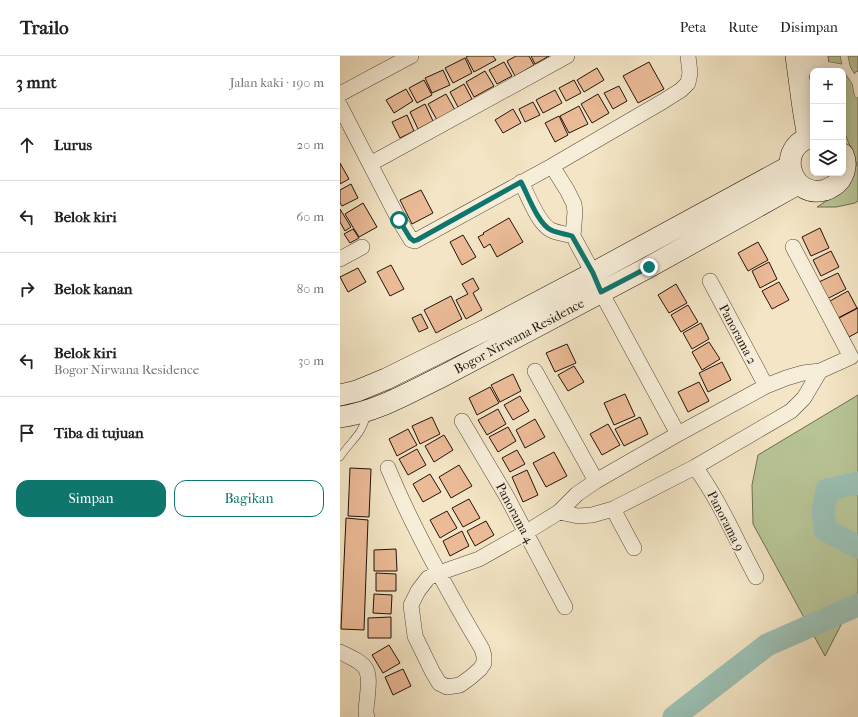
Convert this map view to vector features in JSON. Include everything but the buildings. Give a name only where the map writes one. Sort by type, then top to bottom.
[{"type":"street","points":[[340,94],[410,56]]},
{"type":"street","points":[[370,164],[566,56]]},
{"type":"street","points":[[340,106],[399,220],[411,240],[415,241],[552,166],[681,90],[688,83],[690,73],[688,56]]},
{"type":"street","points":[[796,56],[802,108],[810,137],[797,145],[790,158],[794,175],[806,189],[814,191],[823,191],[831,188],[842,176]]},
{"type":"street","points":[[552,166],[574,204],[575,212],[572,236],[678,434]]},
{"type":"street","name":"Bogor Nirwana Residence","points":[[340,395],[357,391],[386,379],[489,328],[593,273],[794,175]]},
{"type":"street","name":"Bogor Nirwana Residence","points":[[340,417],[368,411],[412,392],[601,292],[698,240],[794,175]]},
{"type":"street","points":[[521,182],[544,226],[550,230],[572,236]]},
{"type":"street","points":[[340,259],[362,247]]},
{"type":"street","points":[[388,468],[399,495],[439,573],[482,649],[484,663],[480,669],[460,685],[447,687],[439,683],[414,633],[411,605],[418,590],[428,578],[439,573],[479,559],[525,533],[559,512],[577,494],[596,481],[766,386],[803,373],[820,371],[854,355],[793,247]]},
{"type":"street","name":"Panorama 2","points":[[710,281],[766,386]]},
{"type":"street","points":[[535,371],[596,481]]},
{"type":"street","points":[[559,512],[578,516],[592,515],[613,510],[695,467],[791,411],[804,398],[820,371]]},
{"type":"street","name":"Panorama 4","points":[[462,421],[507,497],[565,607]]},
{"type":"street","name":"Panorama 9","points":[[695,467],[718,503],[756,577]]},
{"type":"street","points":[[613,510],[634,548]]},
{"type":"street","points":[[340,652],[362,664],[368,672],[369,682],[365,712],[367,717]]},
{"type":"lane","points":[[844,56],[848,69],[857,79],[858,94]]},
{"type":"lane","points":[[818,64],[848,69]]},
{"type":"lane","points":[[340,457],[363,425],[368,411]]},
{"type":"green space","points":[[825,56],[858,56],[858,201],[836,207],[817,207],[834,196],[849,182],[857,164],[846,136],[846,68],[825,68]]},
{"type":"green space","points":[[858,395],[858,592],[825,656],[753,524],[752,485],[758,455]]},
{"type":"waterway","points":[[858,483],[827,490],[823,512],[825,530],[858,547]]},
{"type":"waterway","points":[[674,717],[767,645],[858,605]]},
{"type":"route","points":[[399,220],[411,240],[414,241],[521,182],[544,226],[550,230],[572,236],[578,243],[601,292],[649,267]]}]
